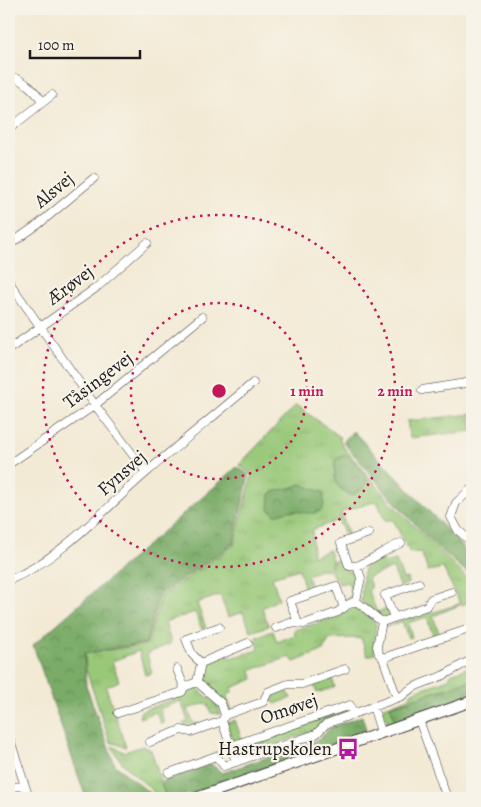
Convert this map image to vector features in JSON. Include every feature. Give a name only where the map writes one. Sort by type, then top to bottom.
[{"type":"street","points":[[9,76],[22,81],[32,88],[44,102]]},
{"type":"street","points":[[9,129],[52,95]]},
{"type":"street","points":[[9,117],[16,123]]},
{"type":"street","name":"Alsvej","points":[[9,245],[40,223],[94,178]]},
{"type":"street","name":"Ærøvej","points":[[9,349],[96,288],[147,243]]},
{"type":"street","points":[[9,282],[40,328],[146,472]]},
{"type":"street","name":"Tåsingevej","points":[[9,464],[95,404],[202,317]]},
{"type":"street","points":[[422,390],[472,382]]},
{"type":"street","name":"Fynsvej","points":[[9,580],[40,564],[63,547],[146,472],[252,384]]},
{"type":"street","points":[[472,488],[456,503],[451,517],[458,530],[472,543]]},
{"type":"street","points":[[369,533],[341,543],[349,566],[357,566],[376,558],[383,550],[401,543]]},
{"type":"street","points":[[276,628],[290,622],[304,624],[338,612],[356,601],[361,578],[357,566]]},
{"type":"street","points":[[394,617],[385,595],[419,583]]},
{"type":"street","points":[[298,623],[290,601],[336,586],[344,608]]},
{"type":"street","points":[[382,622],[427,606],[432,599],[452,592]]},
{"type":"street","points":[[356,601],[382,622]]},
{"type":"street","points":[[382,622],[377,646],[378,654],[383,658],[397,698]]},
{"type":"street","points":[[200,663],[192,654],[186,639],[219,627]]},
{"type":"street","points":[[383,658],[472,628]]},
{"type":"street","points":[[200,663],[248,643]]},
{"type":"street","name":"Omøvej","points":[[236,762],[316,734],[326,724],[397,698],[410,688],[445,674],[472,660]]},
{"type":"street","points":[[197,682],[200,663]]},
{"type":"street","points":[[177,669],[184,687]]},
{"type":"street","name":"Omøvej","points":[[150,742],[181,730],[191,732],[263,702],[268,692],[288,684],[302,684],[345,669]]},
{"type":"street","points":[[118,713],[182,692],[184,687],[197,682]]},
{"type":"street","points":[[169,773],[216,756],[224,766],[236,762],[230,746],[221,703],[197,682]]},
{"type":"street","points":[[196,798],[472,701]]},
{"type":"street","name":"Omøvej","points":[[230,746],[350,705],[354,713]]},
{"type":"street","points":[[373,706],[381,732]]},
{"type":"street","points":[[419,720],[447,798]]},
{"type":"street","points":[[9,737],[29,798]]},
{"type":"street","points":[[9,787],[26,786]]},
{"type":"green space","points":[[296,405],[339,436],[342,445],[394,506],[470,581],[472,605],[471,602],[461,605],[443,568],[428,571],[421,552],[410,553],[393,520],[385,520],[377,501],[341,512],[349,536],[346,537],[338,520],[312,530],[313,556],[329,550],[332,560],[329,571],[320,570],[307,575],[312,591],[306,593],[299,569],[272,577],[279,599],[262,608],[269,626],[251,632],[243,612],[228,617],[220,595],[197,603],[206,628],[202,630],[195,612],[165,622],[171,643],[147,654],[152,673],[145,675],[139,651],[112,661],[119,681],[106,687],[126,747],[110,742],[86,670],[85,654],[147,644],[161,596],[234,545],[252,475],[239,465]]},
{"type":"green space","points":[[472,414],[472,431],[410,438],[407,421]]},
{"type":"green space","points":[[353,431],[462,546],[472,560],[472,576],[421,530],[343,442]]},
{"type":"green space","points":[[346,454],[362,469],[367,480],[361,491],[352,495],[338,486],[335,478],[335,460]]},
{"type":"green space","points":[[237,467],[249,475],[233,544],[159,595],[146,643],[84,653],[86,686],[115,765],[156,798],[86,798],[33,645]]},
{"type":"green space","points":[[300,484],[323,492],[324,502],[319,512],[287,511],[275,515],[269,509],[270,494]]},
{"type":"green space","points":[[342,559],[347,571],[355,573],[358,581],[354,600],[345,602],[343,600],[352,596],[348,582],[339,584],[337,577],[333,577],[331,571],[333,561]]},
{"type":"green space","points":[[382,559],[384,563],[396,560],[403,579],[407,578],[408,583],[400,587],[393,568],[368,577],[371,588],[368,591],[377,612],[389,608],[392,616],[382,619],[361,601],[365,566]]},
{"type":"green space","points":[[459,604],[433,616],[440,636],[434,639],[427,617],[408,623],[412,637],[408,638],[402,621],[386,627],[430,607],[431,613]]},
{"type":"green space","points":[[357,606],[376,624],[373,645],[375,654],[367,656],[361,638],[330,639],[322,651],[294,662],[290,657],[251,670],[253,679],[232,688],[232,692],[227,697],[232,711],[225,714],[200,681],[204,664],[228,655],[230,658],[259,650],[256,637],[273,631],[277,642],[295,635],[294,630],[341,616],[348,609]]},
{"type":"green space","points":[[472,666],[472,680],[391,706],[395,721],[388,723],[382,708],[409,698],[412,692],[449,679],[451,674]]},
{"type":"green space","points":[[331,676],[335,687],[317,693],[313,683]]},
{"type":"green space","points":[[472,680],[472,693],[395,721],[390,706]]},
{"type":"green space","points":[[190,688],[197,688],[217,705],[220,714],[211,713],[207,703],[187,709],[194,724],[198,723],[199,726],[191,729],[185,727],[183,723],[188,722],[181,701],[160,709],[164,723],[161,724],[156,712],[139,718],[141,711],[182,696]]},
{"type":"green space","points":[[285,688],[291,698],[275,704],[274,701],[271,702],[269,695]]},
{"type":"green space","points":[[347,709],[348,712],[325,720],[315,730],[241,757],[237,753],[238,749]]},
{"type":"green space","points":[[362,716],[366,730],[349,738],[178,798],[166,798],[161,784],[163,781],[211,764],[222,773],[320,739],[330,728]]},
{"type":"green space","points":[[235,720],[242,740],[233,741],[226,724]]},
{"type":"green space","points":[[112,746],[124,752],[143,746],[151,750],[166,798],[158,798],[153,791],[127,768]]},
{"type":"place","name":"Hastrupskolen","points":[[348,749]]}]
